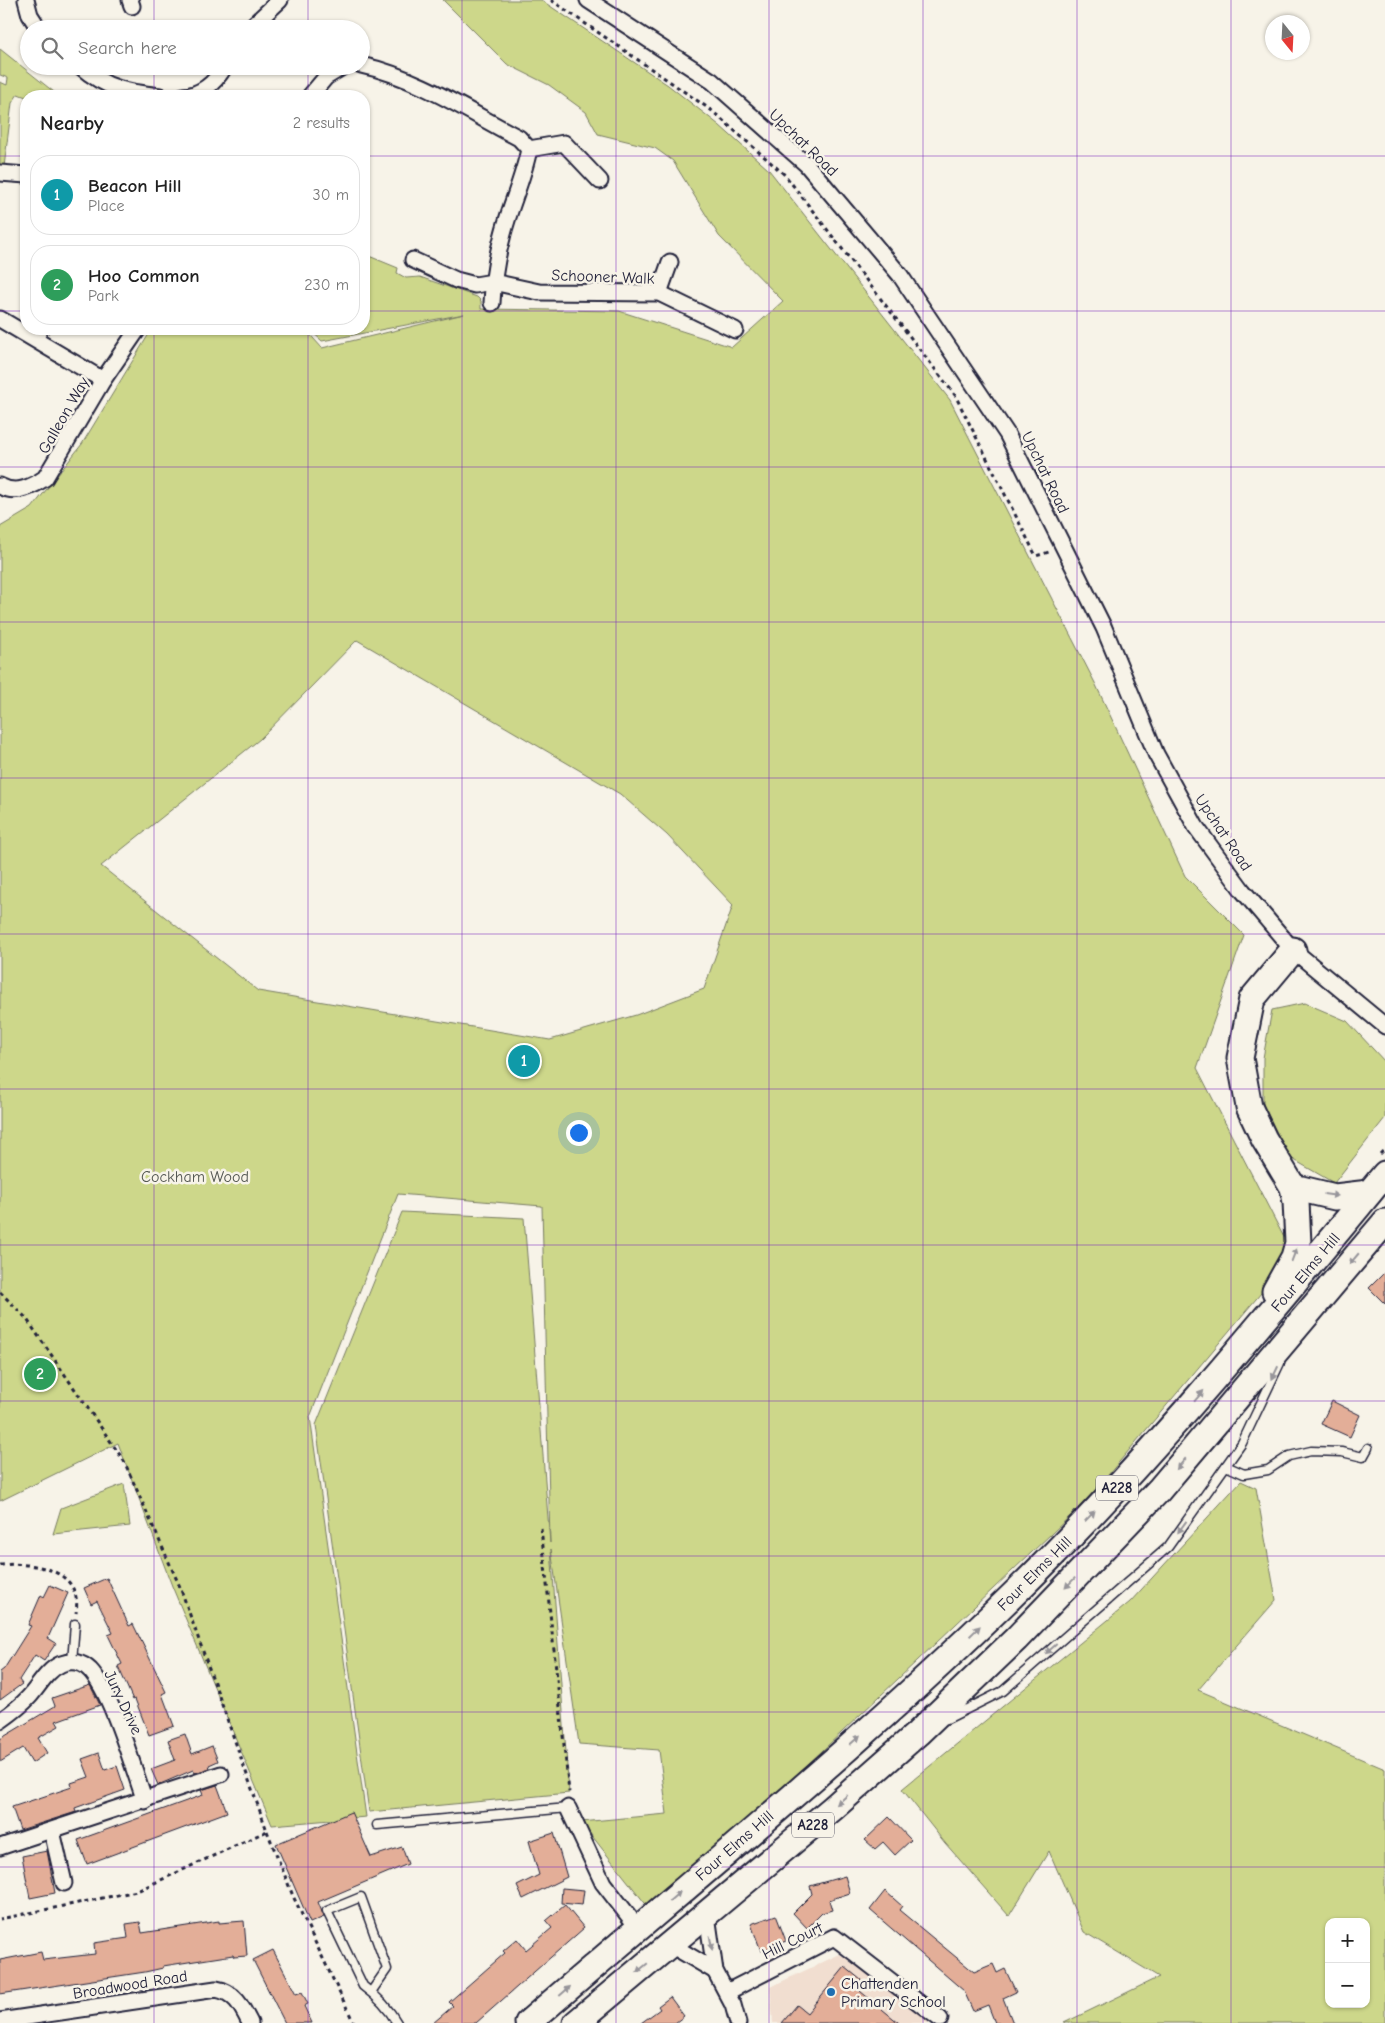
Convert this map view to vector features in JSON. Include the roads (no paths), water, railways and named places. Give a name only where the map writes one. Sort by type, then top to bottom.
[{"type":"main road","points":[[1245,1343],[1294,1257],[1299,1230],[1293,1187],[1264,1139],[1249,1108],[1240,1058],[1252,999],[1293,950]]},
{"type":"main road","name":"Four Elms Hill","points":[[638,1928],[877,1721],[1039,1569],[1122,1483],[1245,1343],[1385,1174]]},
{"type":"main road","points":[[1293,1187],[1335,1197],[1369,1193]]},
{"type":"main road","name":"Four Elms Hill","points":[[706,1915],[918,1733],[1016,1640],[1159,1490],[1385,1222]]},
{"type":"main road","name":"A228","points":[[576,2023],[706,1915]]},
{"type":"main road","name":"A228","points":[[528,2023],[638,1928]]},
{"type":"street","points":[[26,0],[33,20]]},
{"type":"street","points":[[259,20],[280,0]]},
{"type":"street","name":"Upchat Road","points":[[588,0],[712,81],[807,165],[900,274],[1007,434],[1104,628],[1156,754],[1196,827],[1243,891],[1293,950],[1385,1026]]},
{"type":"street","points":[[370,67],[380,69],[423,88],[518,138],[528,149],[526,166],[502,238],[493,282],[492,303]]},
{"type":"street","points":[[92,75],[106,86],[119,90]]},
{"type":"street","points":[[202,90],[219,75]]},
{"type":"street","points":[[315,90],[329,75]]},
{"type":"street","points":[[528,149],[564,143],[600,181]]},
{"type":"street","points":[[0,173],[20,175]]},
{"type":"street","name":"Schooner Walk","points":[[413,260],[456,280],[475,285],[493,282],[539,292],[659,293],[736,330]]},
{"type":"street","points":[[659,293],[670,262]]},
{"type":"street","points":[[0,319],[20,327]]},
{"type":"street","points":[[41,335],[103,380]]},
{"type":"street","name":"Galleon Way","points":[[0,486],[20,490],[33,486],[45,478],[103,380],[134,335]]},
{"type":"street","points":[[0,1722],[30,1697],[51,1670],[61,1664],[72,1662]]},
{"type":"street","name":"Jury Drive","points":[[72,1662],[84,1665],[98,1682],[114,1715],[145,1801]]},
{"type":"street","points":[[0,1847],[145,1801],[221,1774]]},
{"type":"street","points":[[568,1808],[603,1883],[638,1928]]},
{"type":"street","points":[[52,1831],[64,1884]]},
{"type":"street","points":[[706,1915],[715,1971],[727,1992],[738,2023]]},
{"type":"street","name":"Hill Court","points":[[727,1992],[834,1937],[940,2019]]},
{"type":"street","points":[[670,1945],[715,1971]]},
{"type":"street","name":"Broadwood Road","points":[[0,2021],[79,2017],[186,1992],[216,1989],[224,1990],[235,1998],[250,2023]]},
{"type":"lane","points":[[918,1733],[1003,1691],[1168,1547],[1242,1444],[1296,1329]]},
{"type":"lane","points":[[1226,1466],[1244,1474],[1268,1470],[1289,1456],[1311,1451],[1342,1452],[1364,1457],[1368,1448]]},
{"type":"lane","points":[[72,1662],[75,1624]]},
{"type":"lane","points":[[377,1825],[568,1808]]},
{"type":"lane","points":[[371,1992],[386,1969],[361,1896],[327,1910],[363,1986],[389,2010],[397,2023]]},
{"type":"place","name":"Beacon Hill","points":[[524,1061]]},
{"type":"place","name":"Hoo Common","points":[[40,1374]]},
{"type":"place","name":"Chattenden Primary School","points":[[831,1992]]},
{"type":"park label","name":"Cockham Wood","points":[[195,1176]]}]
